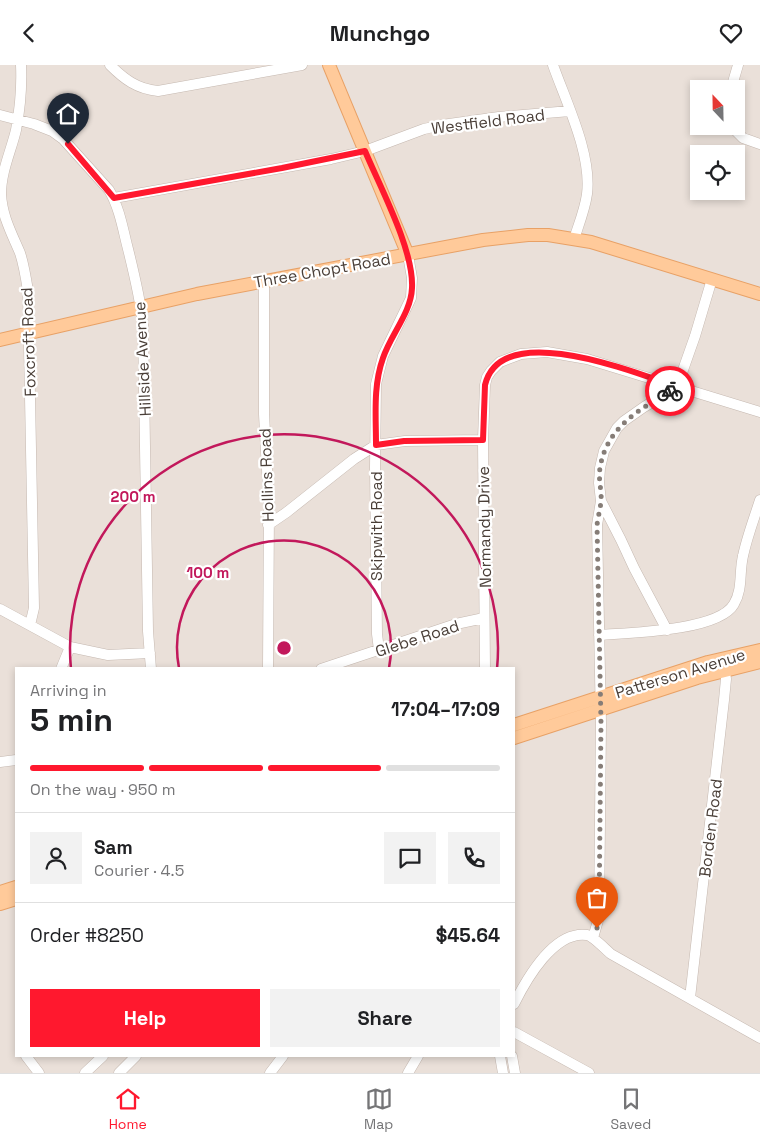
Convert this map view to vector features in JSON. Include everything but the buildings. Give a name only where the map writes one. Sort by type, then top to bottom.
[{"type":"main road","name":"Skipwith Road","points":[[329,65],[408,255]]},
{"type":"main road","name":"Three Chopt Road","points":[[0,340],[264,281],[408,255],[483,239],[509,236],[548,235],[605,245],[760,294]]},
{"type":"main road","name":"Patterson Avenue","points":[[515,725],[600,703],[724,664],[760,649]]},
{"type":"main road","name":"Patterson Avenue","points":[[724,664],[760,662]]},
{"type":"main road","name":"Patterson Avenue","points":[[515,738],[600,703]]},
{"type":"main road","points":[[0,892],[15,887]]},
{"type":"main road","points":[[0,905],[15,899]]},
{"type":"street","name":"Foxcroft Road","points":[[21,65],[22,77],[18,119],[5,171],[1,197],[5,217],[20,254],[28,291],[34,608],[30,625]]},
{"type":"street","points":[[110,65],[132,84],[147,90],[158,91],[302,65]]},
{"type":"street","points":[[553,65],[582,146],[587,183],[585,203],[574,239]]},
{"type":"street","points":[[734,80],[738,65]]},
{"type":"street","name":"Westfield Road","points":[[114,198],[365,151],[424,129],[442,125],[499,117],[570,111]]},
{"type":"street","name":"Hillside Avenue","points":[[0,115],[52,131],[63,139],[84,161],[114,198],[124,230],[143,324],[151,667]]},
{"type":"street","points":[[740,135],[743,138],[760,144]]},
{"type":"street","name":"Skipwith Road","points":[[379,650],[377,634],[376,384],[389,343],[411,298],[412,278],[408,255]]},
{"type":"street","points":[[593,938],[599,917],[600,703],[597,525],[601,501],[600,468],[604,451],[613,433],[624,421],[677,387],[712,279]]},
{"type":"street","name":"Hollins Road","points":[[264,281],[268,667]]},
{"type":"street","name":"Normandy Drive","points":[[485,667],[483,440],[485,385],[487,377],[500,362],[521,354],[547,352],[587,359],[760,412]]},
{"type":"street","points":[[268,525],[354,459],[376,445],[404,441],[483,440]]},
{"type":"street","points":[[599,635],[666,630],[706,622],[730,610],[734,606],[739,591],[743,554],[760,500]]},
{"type":"street","points":[[601,501],[666,630]]},
{"type":"street","points":[[0,609],[70,647],[108,655],[150,653]]},
{"type":"street","name":"Glebe Road","points":[[327,667],[456,624],[484,618]]},
{"type":"street","points":[[62,667],[70,647]]},
{"type":"street","name":"Borden Road","points":[[690,998],[726,679],[724,664]]},
{"type":"street","points":[[0,762],[15,760]]},
{"type":"street","points":[[515,1002],[536,965],[554,947],[577,936],[587,935],[611,954],[760,1038]]},
{"type":"street","points":[[515,1033],[589,1073]]},
{"type":"street","points":[[27,1057],[39,1073]]},
{"type":"street","points":[[85,1073],[103,1057]]},
{"type":"street","points":[[119,1073],[135,1057]]},
{"type":"street","points":[[270,1073],[282,1057]]},
{"type":"street","points":[[408,1073],[417,1057]]},
{"type":"street","points":[[500,1057],[502,1073]]},
{"type":"street","points":[[512,1057],[515,1073]]},
{"type":"shaded area","points":[[0,65],[760,65],[760,1073],[0,1073]]},
{"type":"way so far","points":[[597,928],[599,917],[601,723],[597,583],[597,525],[601,501],[600,468],[604,451],[617,428],[644,407],[670,391]]},
{"type":"route","points":[[68,144],[114,198],[331,159],[365,151],[400,233],[408,255],[412,278],[409,305],[389,343],[379,370],[376,384],[376,445],[443,439],[483,440],[487,377],[500,362],[521,354],[547,352],[587,359],[677,387],[670,391]]}]
